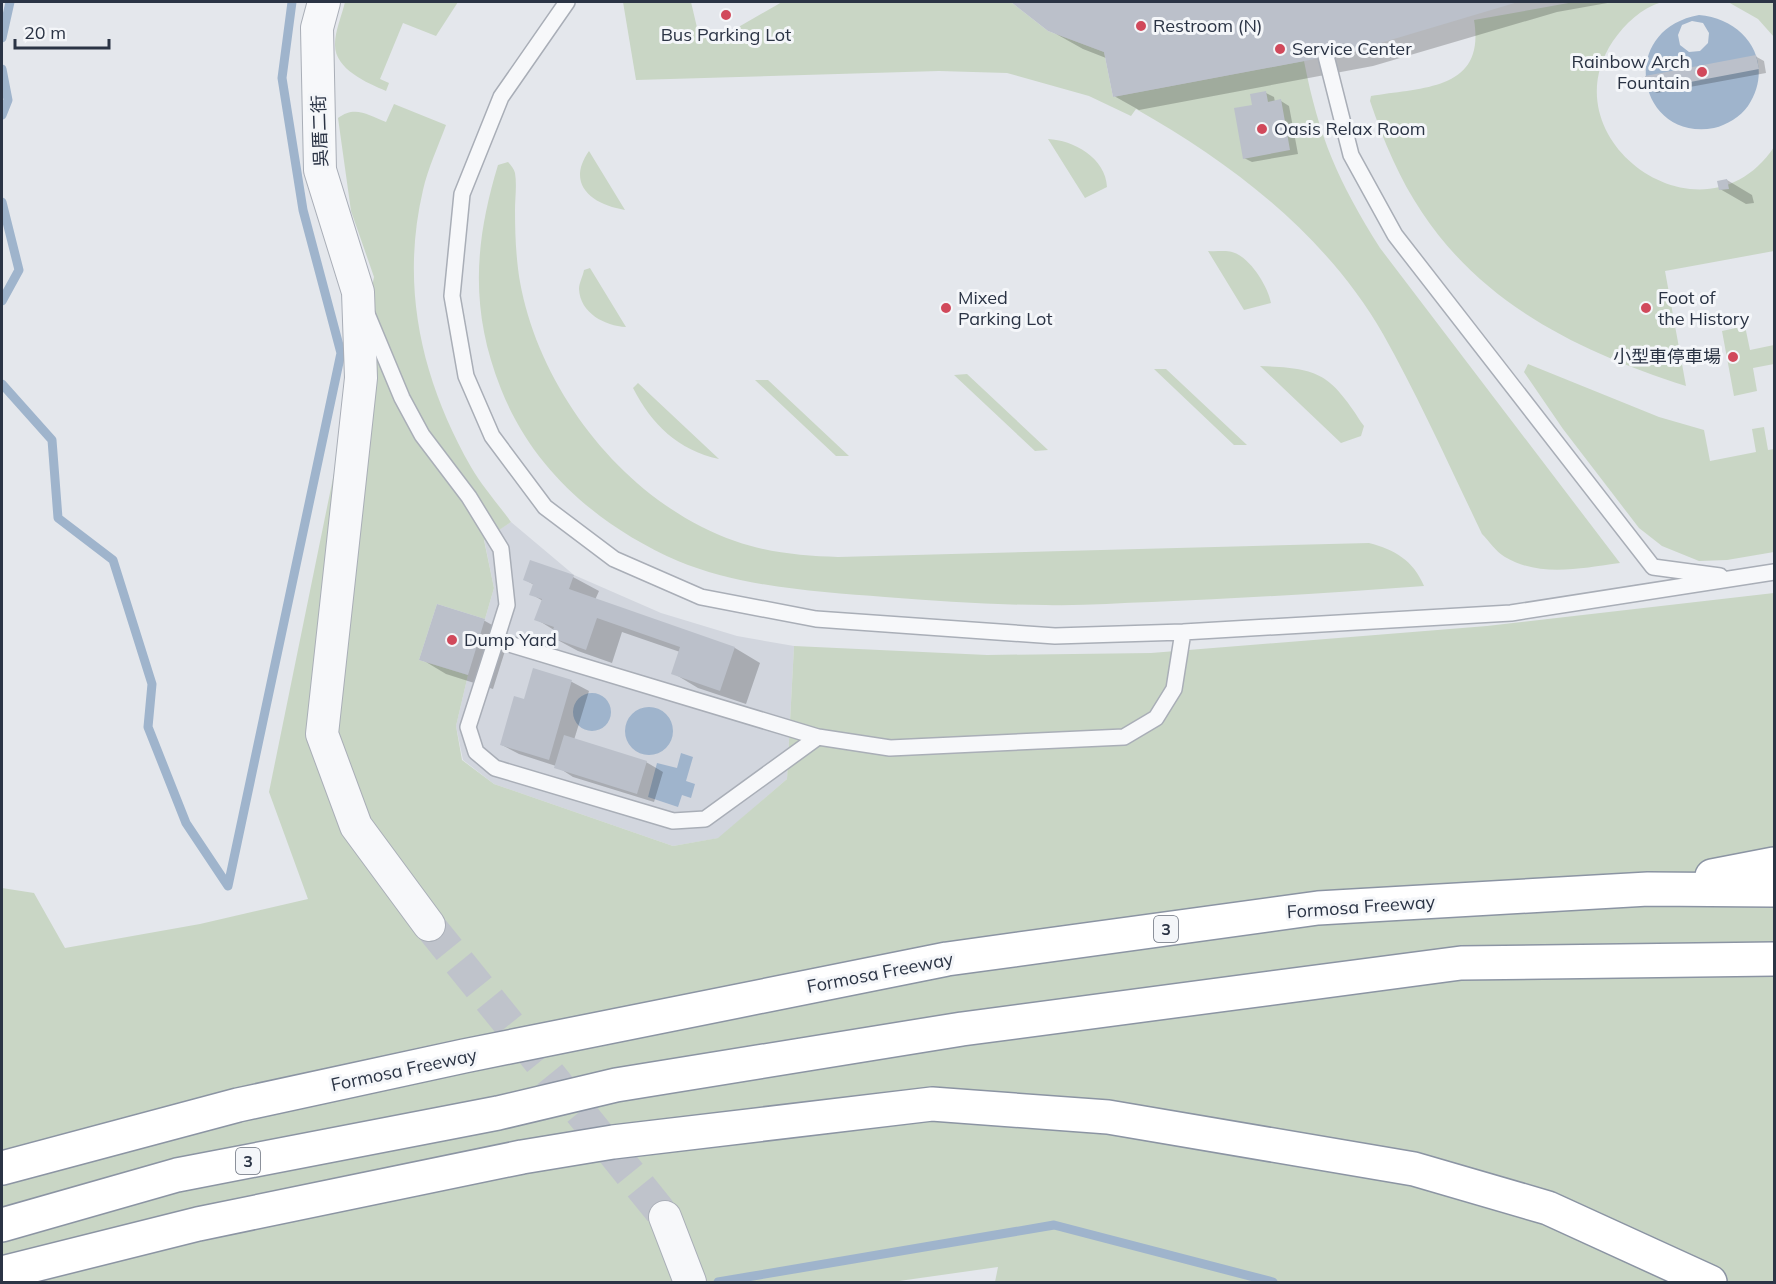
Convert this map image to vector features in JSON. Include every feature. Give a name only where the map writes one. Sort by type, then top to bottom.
[{"type":"highway","points":[[1648,889],[1774,864]]},
{"type":"highway","name":"Formosa Freeway","points":[[2,1168],[250,1103],[464,1056],[947,959],[1318,908],[1648,889],[1774,890]]},
{"type":"highway","name":"3","points":[[2,1225],[177,1175],[498,1113],[616,1085],[962,1029],[1461,963],[1774,959]]},
{"type":"highway","points":[[2,1273],[198,1224],[522,1157],[613,1142],[932,1104],[1108,1117],[1414,1169],[1548,1209],[1710,1282]]},
{"type":"street","name":"吳厝二街","points":[[324,2],[317,28],[320,170],[358,292],[361,378],[322,734],[356,826],[429,926]]},
{"type":"street","points":[[665,1217],[690,1282]]},
{"type":"lane","points":[[567,2],[501,96],[462,194],[452,296],[466,376],[492,436],[545,507],[614,559],[701,597],[816,619],[1055,636],[1183,633],[1511,613],[1774,572]]},
{"type":"lane","points":[[1326,56],[1351,156],[1395,235],[1653,567],[1736,578]]},
{"type":"lane","points":[[358,292],[402,398],[422,435],[470,496],[501,549],[507,604],[468,727],[476,752],[495,768],[673,821],[705,819],[818,737]]},
{"type":"lane","points":[[496,640],[818,737],[890,748],[1124,737],[1156,717],[1174,689],[1183,633]]},
{"type":"shaded area","points":[[511,522],[574,575],[661,613],[737,636],[794,646],[787,779],[719,838],[673,846],[494,784],[463,760],[456,726],[468,675],[419,660],[437,604],[485,619],[494,588],[484,539]]},
{"type":"green space","points":[[345,2],[458,2],[436,36],[403,23],[380,79],[389,83],[386,91],[353,74],[340,61],[336,53],[336,34]]},
{"type":"green space","points":[[623,2],[691,2],[699,36],[735,29],[782,2],[1011,2],[1048,31],[1104,52],[1113,97],[1304,61],[1316,113],[1332,158],[1341,180],[1380,248],[1620,563],[1561,570],[1533,568],[1505,557],[1499,552],[1482,534],[1422,408],[1383,334],[1360,298],[1334,265],[1306,234],[1242,178],[1172,130],[1136,109],[1131,116],[1089,96],[1007,73],[939,71],[636,80]]},
{"type":"green space","points":[[1574,2],[1662,2],[1640,12],[1613,41],[1598,79],[1600,115],[1616,146],[1642,171],[1675,186],[1710,189],[1744,177],[1774,147],[1774,251],[1665,271],[1686,386],[1639,370],[1553,330],[1514,306],[1478,277],[1445,244],[1417,205],[1390,153],[1370,101],[1371,96],[1429,87],[1460,73],[1470,61],[1475,43],[1474,20]]},
{"type":"green space","points":[[1728,2],[1774,2],[1774,37],[1758,19]]},
{"type":"green space","points":[[394,104],[446,125],[425,182],[416,227],[415,298],[420,333],[428,367],[454,434],[475,474],[511,522],[484,540],[494,588],[485,619],[437,604],[419,660],[468,675],[456,726],[462,760],[494,784],[673,846],[718,838],[787,779],[794,646],[987,655],[1151,653],[1487,626],[1774,593],[1774,1282],[995,1282],[998,1267],[892,1282],[2,1282],[2,888],[34,893],[65,948],[200,924],[308,899],[269,792],[374,277],[351,211],[338,118],[350,112],[356,112],[386,122]]},
{"type":"green space","points":[[1048,139],[1068,143],[1086,152],[1101,167],[1107,187],[1085,198]]},
{"type":"green space","points":[[589,151],[625,210],[593,198],[581,183],[582,163]]},
{"type":"green space","points":[[508,162],[516,178],[516,237],[520,282],[531,323],[547,364],[569,403],[595,439],[625,472],[659,501],[696,524],[735,541],[760,548],[799,555],[838,557],[1369,543],[1402,557],[1414,569],[1424,586],[1152,602],[1072,605],[1006,604],[860,595],[780,587],[727,577],[678,561],[622,531],[572,493],[531,445],[501,389],[484,332],[479,277],[480,250],[490,194],[498,165]]},
{"type":"green space","points":[[1208,251],[1232,252],[1245,259],[1262,280],[1271,303],[1244,310]]},
{"type":"green space","points":[[590,268],[626,327],[602,321],[584,305],[579,287],[584,270]]},
{"type":"green space","points":[[1745,326],[1750,350],[1774,345],[1774,364],[1753,368],[1757,391],[1734,396],[1722,331]]},
{"type":"green space","points":[[1528,364],[1659,417],[1704,430],[1710,461],[1756,452],[1752,429],[1764,427],[1768,450],[1774,449],[1774,552],[1727,560],[1699,561],[1662,546],[1639,528],[1563,429],[1524,372]]},
{"type":"green space","points":[[1260,366],[1297,369],[1322,377],[1342,395],[1364,426],[1361,436],[1341,443]]},
{"type":"green space","points":[[1154,369],[1166,369],[1247,445],[1234,445]]},
{"type":"green space","points":[[967,374],[1048,450],[1035,451],[954,375]]},
{"type":"green space","points":[[755,380],[768,380],[849,456],[836,456]]},
{"type":"green space","points":[[638,383],[719,459],[691,449],[668,434],[640,401],[633,388]]},
{"type":"water","points":[[1699,15],[1716,18],[1743,34],[1752,46],[1759,74],[1756,90],[1748,106],[1733,120],[1714,128],[1688,128],[1668,118],[1654,102],[1646,82],[1647,61],[1656,41],[1673,25]],"holes":[[[1692,21],[1703,23],[1709,33],[1708,43],[1700,51],[1689,52],[1680,45],[1678,35],[1682,25]]]},
{"type":"water","points":[[592,693],[605,699],[611,712],[605,725],[592,731],[579,725],[573,712],[579,699]]},
{"type":"water","points":[[649,707],[666,714],[673,731],[666,748],[649,755],[632,748],[625,731],[632,714]]},
{"type":"water","points":[[681,753],[693,757],[686,781],[695,784],[691,798],[682,795],[678,807],[648,797],[657,763],[677,768]]},
{"type":"building","name":"Service Center","points":[[1011,2],[1518,2],[1347,53],[1113,97],[1104,52],[1048,31]]},
{"type":"building","name":"Rainbow Arch Fountain","points":[[1756,55],[1759,69],[1648,90],[1645,76]]},
{"type":"building","name":"Oasis Relax Room","points":[[1266,91],[1268,102],[1281,99],[1290,150],[1243,159],[1234,108],[1252,105],[1250,94]]},
{"type":"building","points":[[1727,179],[1729,189],[1719,190],[1717,181]]},
{"type":"building","points":[[530,560],[574,575],[569,589],[735,647],[720,691],[671,674],[680,647],[597,618],[586,650],[550,637],[554,627],[534,620],[542,599],[529,595],[533,584],[523,580]]},
{"type":"building","name":"Dump Yard","points":[[437,604],[485,619],[468,675],[419,660]]},
{"type":"building","points":[[533,668],[572,680],[549,760],[500,745],[514,696],[524,699]]},
{"type":"building","points":[[564,735],[647,761],[637,794],[554,768]]},
{"type":"waterway","points":[[2,38],[10,2]]},
{"type":"waterway","points":[[228,886],[341,353],[303,210],[282,78],[292,2]]},
{"type":"waterway","points":[[2,69],[8,100],[2,115]]},
{"type":"waterway","points":[[2,202],[19,270],[2,301]]},
{"type":"waterway","points":[[2,384],[52,440],[58,518],[113,560],[152,684],[148,727],[186,823],[228,886]]},
{"type":"waterway","points":[[718,1282],[1054,1225],[1273,1282]]},
{"type":"tunnel","points":[[429,925],[665,1217]]},
{"type":"place","name":"Bus Parking Lot","points":[[726,15]]},
{"type":"place","name":"Restroom (N)","points":[[1141,26]]},
{"type":"place","name":"Service Center","points":[[1280,49]]},
{"type":"place","name":"Rainbow Arch Fountain","points":[[1702,72]]},
{"type":"place","name":"Oasis Relax Room","points":[[1262,129]]},
{"type":"place","name":"Mixed Parking Lot","points":[[946,308]]},
{"type":"place","name":"Foot of the History","points":[[1646,308]]},
{"type":"place","name":"小型車停車場","points":[[1733,357]]},
{"type":"place","name":"Dump Yard","points":[[452,640]]}]
